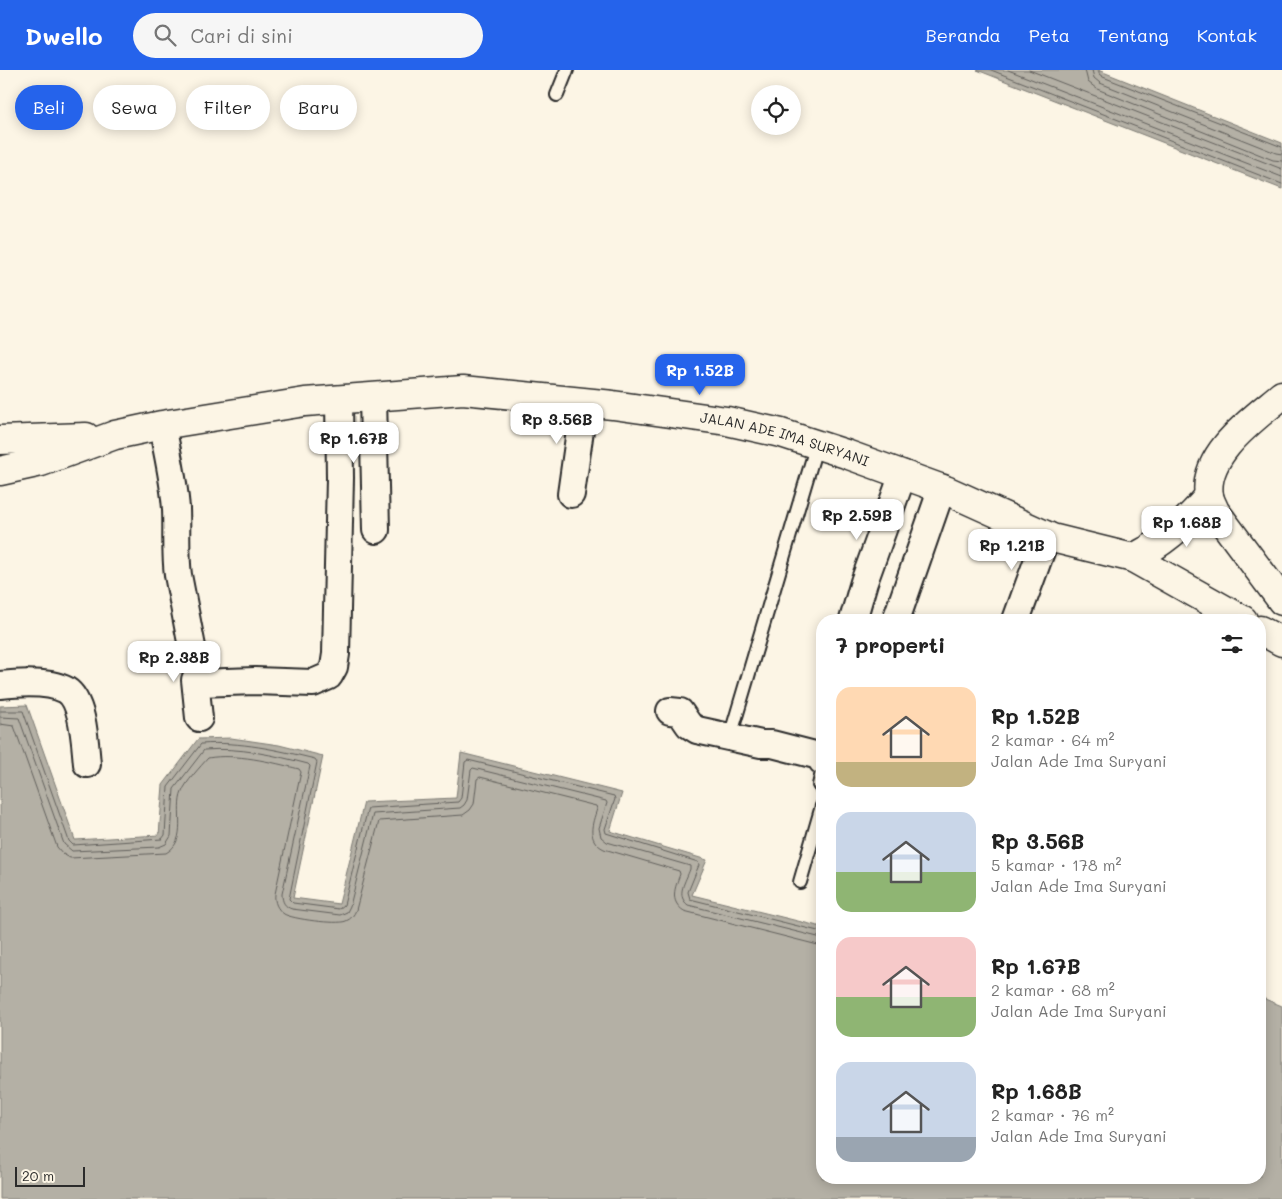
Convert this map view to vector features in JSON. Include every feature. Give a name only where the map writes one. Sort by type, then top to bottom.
[{"type":"main road","name":"JALAN ADE IMA SURYANI","points":[[115,436],[162,425],[305,402],[463,390],[584,402],[727,421],[781,433],[816,444],[942,488],[1047,535],[1133,558],[1227,614]]},
{"type":"main road","points":[[1282,394],[1246,424],[1224,448],[1209,480],[1209,496],[1215,511],[1282,601]]},
{"type":"main road","points":[[0,440],[115,436]]},
{"type":"main road","points":[[0,471],[41,462],[115,436]]},
{"type":"main road","points":[[1133,558],[1152,549],[1165,539],[1209,496]]},
{"type":"main road","points":[[1266,633],[1282,642]]},
{"type":"street","points":[[373,396],[376,530]]},
{"type":"street","points":[[197,680],[202,684],[255,681],[313,683],[329,676],[334,667],[338,614],[339,399]]},
{"type":"street","points":[[571,494],[584,402]]},
{"type":"street","points":[[162,425],[172,475],[176,508],[176,558],[197,680],[195,680],[199,718]]},
{"type":"street","points":[[856,614],[864,582],[903,474]]},
{"type":"street","points":[[898,614],[942,488]]},
{"type":"street","points":[[1018,614],[1047,535]]},
{"type":"street","points":[[0,685],[16,683],[36,684],[55,686],[67,691],[82,717],[87,764]]},
{"type":"street","points":[[670,711],[680,712],[689,725],[697,730],[761,744],[772,744],[816,756]]},
{"type":"lane","points":[[557,95],[566,70]]},
{"type":"lane","points":[[730,737],[816,444]]},
{"type":"lane","points":[[800,882],[816,827]]},
{"type":"water","points":[[977,70],[1098,70],[1282,143],[1282,189]]},
{"type":"water","points":[[27,705],[75,840],[159,835],[163,785],[198,739],[231,738],[279,745],[323,756],[293,898],[339,904],[364,802],[456,798],[461,753],[622,793],[610,831],[707,860],[692,895],[816,926],[816,1184],[1266,1184],[1266,999],[1282,1006],[1282,1199],[0,1199],[0,706]]}]
